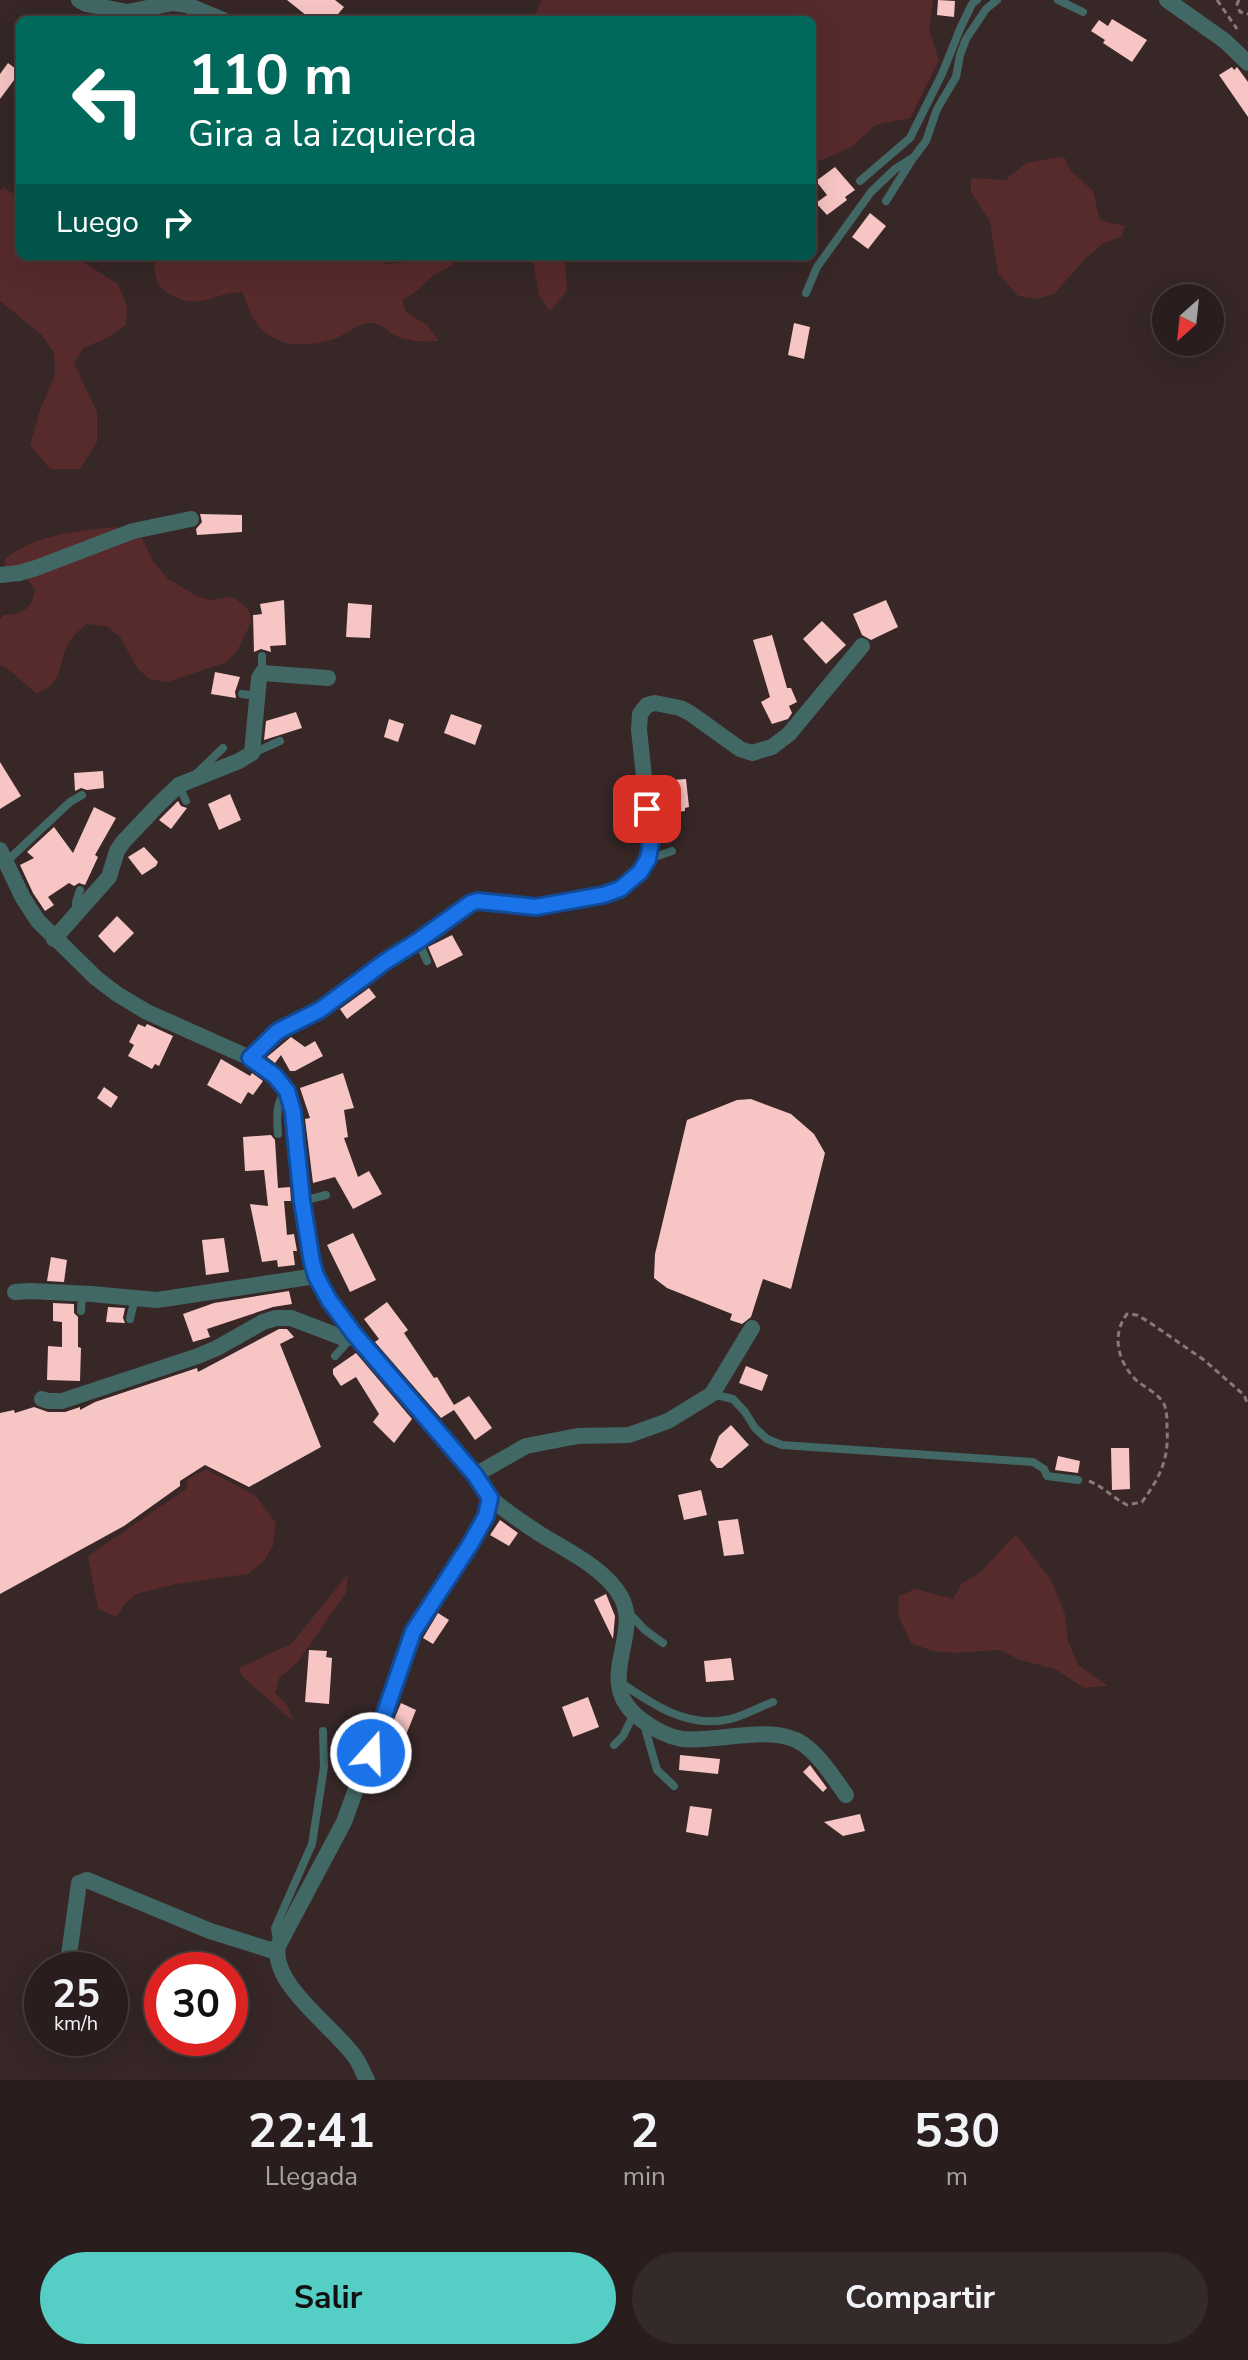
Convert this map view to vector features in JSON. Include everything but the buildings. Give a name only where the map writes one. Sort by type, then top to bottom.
[{"type":"street","points":[[79,0],[127,12],[173,3],[215,16]]},
{"type":"street","points":[[1167,0],[1225,41],[1248,63]]},
{"type":"street","points":[[0,575],[36,568],[133,531],[191,519]]},
{"type":"street","points":[[250,1058],[278,1031],[320,1010],[471,903],[478,901],[536,907],[603,895],[620,889],[640,872],[648,859],[651,841],[639,730],[640,714],[647,705],[655,703],[680,708],[740,749],[752,753],[763,750],[789,734],[862,646]]},
{"type":"street","points":[[54,939],[109,877],[123,842],[185,788],[252,753],[250,695],[262,664],[328,678]]},
{"type":"street","points":[[3,855],[23,898],[38,921],[96,978],[117,994],[175,1025],[250,1058],[275,1076],[287,1091],[293,1112],[312,1262],[329,1300],[351,1337],[475,1475],[490,1498],[512,1516],[580,1558],[621,1596],[627,1612],[619,1658],[619,1682],[623,1697],[638,1717],[664,1733],[681,1739],[784,1735],[802,1743],[828,1769],[846,1795]]},
{"type":"street","points":[[15,1292],[30,1291],[81,1303],[135,1298],[157,1300],[316,1276]]},
{"type":"street","points":[[42,1399],[62,1401],[173,1365],[217,1348],[246,1330],[276,1318],[291,1318],[351,1337]]},
{"type":"street","points":[[475,1475],[526,1446],[578,1436],[629,1435],[668,1421],[712,1394],[752,1328]]},
{"type":"street","points":[[367,2080],[356,2057],[284,1978],[277,1961],[278,1949],[344,1822],[413,1632],[471,1543],[486,1516],[490,1498]]},
{"type":"street","points":[[69,1952],[79,1883],[87,1880],[210,1931],[278,1949]]},
{"type":"lane","points":[[860,181],[910,138],[972,4],[977,0]]},
{"type":"lane","points":[[886,201],[926,141],[937,109],[956,77],[966,39],[986,9],[997,0]]},
{"type":"lane","points":[[1058,0],[1083,12]]},
{"type":"lane","points":[[806,293],[817,267],[871,192],[895,169],[914,157]]},
{"type":"lane","points":[[252,753],[280,741]]},
{"type":"lane","points":[[185,788],[223,748]]},
{"type":"lane","points":[[3,855],[82,795]]},
{"type":"lane","points":[[648,859],[672,851]]},
{"type":"lane","points":[[76,914],[80,890]]},
{"type":"lane","points":[[418,941],[427,961]]},
{"type":"lane","points":[[278,1134],[277,1112],[281,1097],[287,1091]]},
{"type":"lane","points":[[302,1201],[326,1195]]},
{"type":"lane","points":[[130,1319],[135,1298]]},
{"type":"lane","points":[[335,1356],[351,1337]]},
{"type":"lane","points":[[712,1394],[733,1399],[755,1428],[767,1439],[782,1445],[1033,1462],[1044,1469],[1047,1476],[1078,1480]]},
{"type":"lane","points":[[627,1612],[663,1643]]},
{"type":"lane","points":[[619,1682],[660,1709],[696,1721],[728,1720],[773,1702]]},
{"type":"lane","points":[[614,1745],[638,1717]]},
{"type":"lane","points":[[638,1717],[657,1770],[674,1786]]},
{"type":"lane","points":[[278,1949],[275,1928],[312,1844],[317,1822],[324,1767],[323,1731]]},
{"type":"path","points":[[1217,0],[1240,34]]},
{"type":"path","points":[[1239,0],[1240,12],[1248,14]]},
{"type":"path","points":[[1078,1480],[1102,1486],[1113,1498],[1127,1505],[1142,1502],[1158,1480],[1168,1452],[1166,1408],[1159,1397],[1136,1379],[1117,1346],[1120,1323],[1127,1314],[1137,1315],[1149,1322],[1204,1360],[1244,1395],[1248,1405]]},
{"type":"shaded area","points":[[542,0],[933,0],[929,30],[939,60],[910,118],[875,125],[852,147],[816,162],[816,16],[534,16]]},
{"type":"shaded area","points":[[1065,158],[1069,169],[1093,191],[1100,220],[1125,226],[1121,237],[1104,243],[1086,258],[1054,294],[1036,299],[1018,296],[998,273],[990,222],[971,192],[971,178],[1005,180],[1026,163]]},
{"type":"shaded area","points":[[3,187],[16,195],[16,260],[80,260],[118,284],[127,306],[126,325],[105,339],[83,348],[74,363],[97,412],[97,442],[80,469],[50,469],[30,445],[55,375],[54,353],[42,335],[0,301],[0,191]]},
{"type":"shaded area","points":[[154,260],[384,260],[385,264],[455,260],[402,300],[406,312],[427,325],[439,341],[407,339],[396,336],[380,325],[368,323],[334,339],[312,344],[290,344],[262,330],[242,292],[200,301],[184,300],[159,285]]},
{"type":"shaded area","points":[[533,260],[565,260],[567,291],[550,311],[539,295]]},
{"type":"shaded area","points":[[115,527],[141,536],[152,560],[168,579],[210,600],[233,597],[248,609],[252,621],[237,651],[227,662],[168,682],[149,679],[137,668],[120,637],[107,626],[86,624],[67,646],[52,684],[36,693],[0,665],[0,619],[26,609],[35,589],[26,578],[4,568],[5,559],[43,539]]},
{"type":"shaded area","points":[[206,1469],[256,1496],[276,1523],[273,1546],[264,1561],[248,1574],[176,1584],[136,1594],[117,1617],[98,1609],[88,1556],[186,1489],[188,1479]]},
{"type":"shaded area","points":[[1016,1534],[1051,1580],[1065,1614],[1068,1641],[1078,1665],[1108,1686],[1084,1688],[1055,1669],[1020,1660],[1000,1650],[955,1653],[932,1651],[911,1643],[898,1615],[899,1596],[915,1589],[953,1599],[962,1583],[980,1573]]},
{"type":"shaded area","points":[[348,1574],[346,1593],[297,1663],[279,1678],[275,1693],[287,1705],[294,1722],[242,1676],[239,1668],[291,1644]]},
{"type":"route","points":[[371,1753],[413,1632],[471,1543],[486,1516],[490,1498],[475,1475],[397,1386],[329,1300],[312,1262],[293,1112],[287,1091],[275,1076],[250,1058],[278,1031],[320,1010],[471,903],[478,901],[536,907],[620,889],[640,872],[648,859],[651,841],[647,809]]}]
